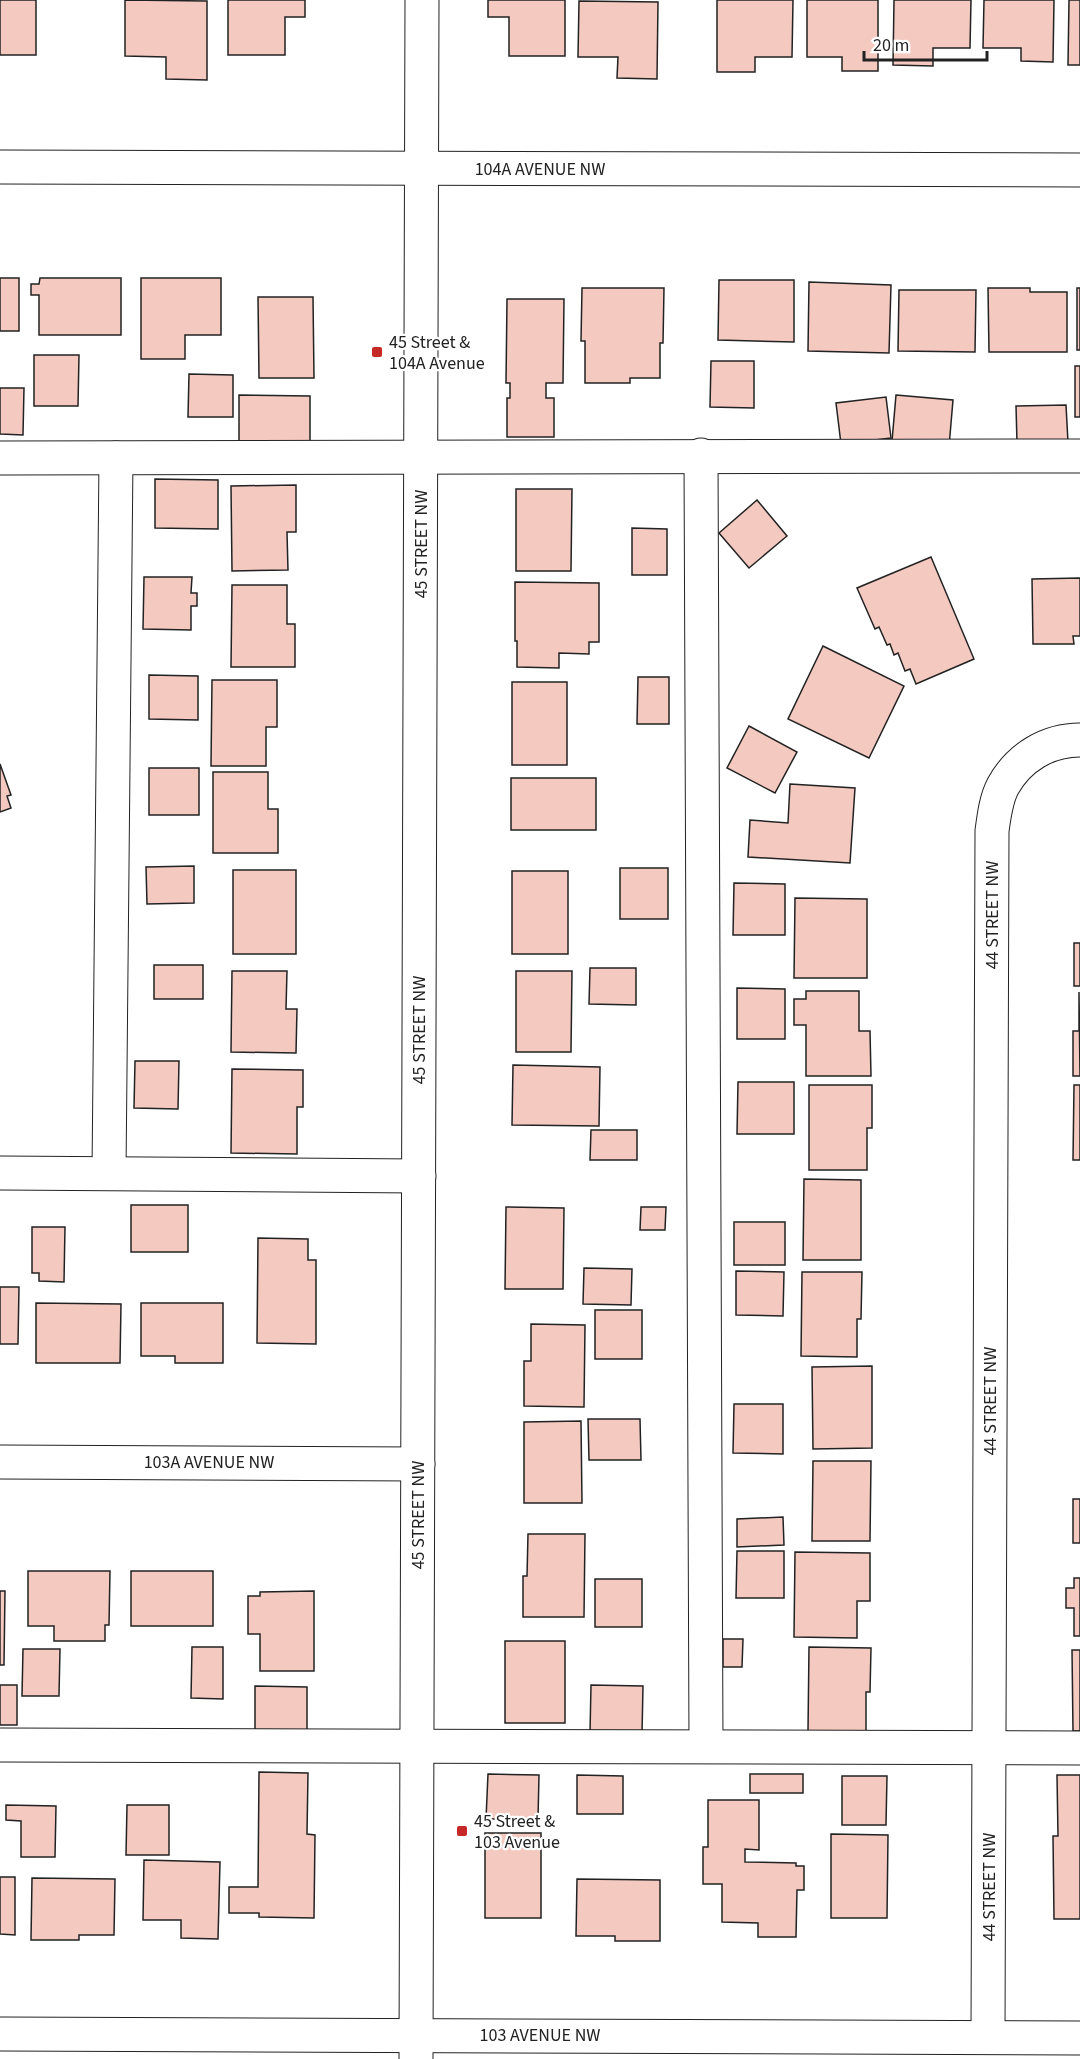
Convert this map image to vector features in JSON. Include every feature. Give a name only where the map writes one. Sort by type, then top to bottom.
[{"type":"street","name":"45 STREET NW","points":[[416,2047],[422,0]]},
{"type":"street","name":"104A AVENUE NW","points":[[0,167],[1080,170]]},
{"type":"street","points":[[0,458],[421,455],[1080,456]]},
{"type":"street","points":[[701,455],[706,1746]]},
{"type":"street","points":[[109,1173],[116,458]]},
{"type":"street","name":"44 STREET NW","points":[[988,2037],[992,831],[1002,787],[1015,769],[1042,748],[1068,740],[1080,740]]},
{"type":"street","points":[[0,1173],[419,1176]]},
{"type":"street","name":"103A AVENUE NW","points":[[0,1462],[418,1464]]},
{"type":"street","points":[[0,1745],[1080,1748]]},
{"type":"street","name":"103 AVENUE NW","points":[[0,2034],[416,2047],[988,2037],[1080,2038]]},
{"type":"building","points":[[0,0],[36,0],[36,55],[0,55]]},
{"type":"building","points":[[125,0],[207,1],[207,80],[166,79],[166,57],[125,56]]},
{"type":"building","points":[[228,0],[305,0],[305,17],[285,17],[285,55],[228,55]]},
{"type":"building","points":[[488,0],[565,0],[565,56],[509,56],[509,17],[488,17]]},
{"type":"building","points":[[717,0],[793,0],[792,57],[755,57],[755,72],[717,72]]},
{"type":"building","points":[[807,0],[878,0],[878,71],[842,71],[842,57],[807,57]]},
{"type":"building","points":[[894,0],[971,0],[970,48],[933,48],[933,66],[893,65]]},
{"type":"building","points":[[984,0],[1054,0],[1053,62],[1021,61],[1021,48],[983,48]]},
{"type":"building","points":[[1069,0],[1080,0],[1080,65],[1068,65]]},
{"type":"building","points":[[579,1],[658,2],[657,79],[617,78],[618,57],[578,57]]},
{"type":"building","points":[[0,278],[19,278],[19,331],[0,331]]},
{"type":"building","points":[[40,278],[121,278],[121,335],[39,335],[39,295],[31,295],[31,284],[39,284]]},
{"type":"building","points":[[141,278],[221,278],[221,335],[185,335],[185,359],[141,359]]},
{"type":"building","points":[[719,280],[794,280],[794,342],[718,340]]},
{"type":"building","points":[[809,282],[891,285],[889,353],[808,351]]},
{"type":"building","points":[[582,288],[664,288],[660,378],[630,378],[630,383],[585,383],[585,341],[581,341]]},
{"type":"building","points":[[988,288],[1030,288],[1030,292],[1067,292],[1067,352],[989,352]]},
{"type":"building","points":[[1077,288],[1080,288],[1080,350],[1077,350]]},
{"type":"building","points":[[899,290],[976,290],[975,352],[898,351]]},
{"type":"building","points":[[258,297],[313,297],[314,378],[259,378]]},
{"type":"building","points":[[507,299],[564,299],[563,383],[546,383],[546,398],[554,398],[554,437],[507,437],[507,398],[510,398],[510,383],[506,383]]},
{"type":"building","points":[[34,355],[79,355],[78,406],[34,406]]},
{"type":"building","points":[[711,361],[754,361],[754,408],[710,407]]},
{"type":"building","points":[[1075,366],[1080,366],[1080,417],[1075,417]]},
{"type":"building","points":[[189,374],[233,375],[233,417],[188,417]]},
{"type":"building","points":[[0,388],[24,388],[23,435],[0,434]]},
{"type":"building","points":[[239,395],[310,396],[310,443],[239,442]]},
{"type":"building","points":[[896,395],[953,400],[949,447],[892,441]]},
{"type":"building","points":[[886,397],[891,438],[841,444],[836,403]]},
{"type":"building","points":[[1066,405],[1068,442],[1017,443],[1016,406]]},
{"type":"building","points":[[155,479],[218,480],[218,529],[155,528]]},
{"type":"building","points":[[296,485],[296,532],[287,532],[288,570],[232,571],[231,486]]},
{"type":"building","points":[[516,489],[572,489],[571,571],[516,571]]},
{"type":"building","points":[[757,500],[787,536],[749,568],[719,533]]},
{"type":"building","points":[[632,528],[667,529],[667,575],[632,575]]},
{"type":"building","points":[[931,557],[974,659],[916,684],[910,669],[905,671],[898,653],[894,655],[879,627],[875,629],[857,588]]},
{"type":"building","points":[[144,577],[192,577],[191,593],[197,593],[197,606],[191,606],[191,630],[143,629]]},
{"type":"building","points":[[1080,578],[1080,636],[1073,636],[1074,644],[1033,644],[1032,579]]},
{"type":"building","points":[[515,582],[599,583],[599,642],[589,642],[589,654],[559,653],[559,668],[517,667]]},
{"type":"building","points":[[232,585],[287,585],[287,624],[295,624],[295,667],[231,667]]},
{"type":"building","points":[[823,646],[904,686],[869,758],[788,719]]},
{"type":"building","points":[[149,675],[198,676],[198,720],[149,719]]},
{"type":"building","points":[[638,677],[669,677],[669,724],[637,724]]},
{"type":"building","points":[[212,680],[277,680],[277,727],[266,727],[266,766],[211,766]]},
{"type":"building","points":[[512,682],[567,682],[567,765],[512,765]]},
{"type":"building","points":[[749,726],[797,752],[775,793],[727,768]]},
{"type":"building","points":[[0,764],[11,795],[7,796],[11,808],[0,812]]},
{"type":"building","points":[[149,768],[199,768],[199,815],[149,815]]},
{"type":"building","points":[[213,772],[268,772],[268,809],[278,809],[278,853],[213,853]]},
{"type":"building","points":[[511,778],[596,778],[596,830],[511,830]]},
{"type":"building","points":[[790,784],[855,788],[850,863],[748,857],[750,820],[788,823]]},
{"type":"building","points":[[194,866],[194,903],[147,904],[146,867]]},
{"type":"building","points":[[620,868],[668,868],[668,919],[620,919]]},
{"type":"building","points":[[233,870],[296,870],[296,954],[233,954]]},
{"type":"building","points":[[512,871],[568,871],[568,954],[512,954]]},
{"type":"building","points":[[734,883],[785,884],[785,935],[733,935]]},
{"type":"building","points":[[795,898],[867,899],[867,978],[794,978]]},
{"type":"building","points":[[1074,943],[1080,943],[1080,986],[1074,986]]},
{"type":"building","points":[[154,965],[203,965],[203,999],[154,999]]},
{"type":"building","points":[[590,968],[636,968],[636,1005],[589,1004]]},
{"type":"building","points":[[232,971],[287,971],[286,1009],[297,1009],[296,1053],[231,1052]]},
{"type":"building","points":[[516,971],[572,971],[571,1052],[516,1052]]},
{"type":"building","points":[[737,988],[785,989],[785,1039],[737,1039]]},
{"type":"building","points":[[806,991],[859,991],[859,1031],[870,1031],[871,1076],[806,1076],[806,1025],[794,1025],[794,999],[806,999]]},
{"type":"building","points":[[1079,992],[1080,1076],[1073,1076],[1073,1031],[1079,1031]]},
{"type":"building","points":[[135,1061],[179,1061],[178,1109],[134,1108]]},
{"type":"building","points":[[513,1065],[600,1067],[599,1126],[512,1125]]},
{"type":"building","points":[[232,1069],[303,1070],[303,1107],[297,1107],[297,1154],[231,1153]]},
{"type":"building","points":[[738,1082],[794,1082],[794,1134],[737,1134]]},
{"type":"building","points":[[809,1085],[872,1085],[872,1128],[867,1128],[867,1170],[809,1170]]},
{"type":"building","points":[[1074,1085],[1080,1085],[1080,1160],[1073,1160]]},
{"type":"building","points":[[591,1130],[637,1130],[637,1160],[590,1160]]},
{"type":"building","points":[[804,1179],[861,1180],[861,1260],[803,1260]]},
{"type":"building","points":[[131,1205],[188,1205],[188,1252],[131,1252]]},
{"type":"building","points":[[506,1207],[564,1208],[563,1289],[505,1289]]},
{"type":"building","points":[[641,1207],[666,1207],[665,1230],[640,1230]]},
{"type":"building","points":[[734,1222],[785,1222],[785,1265],[734,1265]]},
{"type":"building","points":[[32,1227],[65,1227],[64,1282],[39,1281],[39,1273],[32,1273]]},
{"type":"building","points":[[258,1238],[308,1239],[308,1260],[316,1260],[316,1344],[257,1343]]},
{"type":"building","points":[[584,1268],[632,1269],[631,1305],[583,1304]]},
{"type":"building","points":[[736,1271],[784,1272],[783,1316],[736,1315]]},
{"type":"building","points":[[802,1272],[862,1272],[861,1319],[857,1319],[857,1357],[801,1356]]},
{"type":"building","points":[[0,1287],[19,1287],[18,1344],[0,1344]]},
{"type":"building","points":[[36,1303],[121,1304],[120,1363],[36,1363]]},
{"type":"building","points":[[141,1303],[223,1303],[223,1363],[175,1363],[175,1356],[141,1356]]},
{"type":"building","points":[[595,1310],[642,1310],[642,1359],[595,1359]]},
{"type":"building","points":[[531,1324],[585,1325],[584,1407],[524,1406],[524,1361],[531,1361]]},
{"type":"building","points":[[872,1366],[872,1448],[813,1449],[812,1367]]},
{"type":"building","points":[[734,1404],[783,1404],[783,1454],[733,1453]]},
{"type":"building","points":[[588,1419],[640,1419],[641,1460],[589,1460]]},
{"type":"building","points":[[581,1421],[582,1503],[524,1503],[524,1422]]},
{"type":"building","points":[[813,1461],[871,1461],[870,1541],[812,1541]]},
{"type":"building","points":[[1073,1499],[1080,1499],[1080,1543],[1073,1543]]},
{"type":"building","points":[[783,1517],[784,1545],[737,1547],[737,1519]]},
{"type":"building","points":[[528,1534],[585,1534],[584,1617],[523,1617],[523,1576],[527,1576]]},
{"type":"building","points":[[737,1551],[784,1551],[784,1598],[736,1598]]},
{"type":"building","points":[[795,1552],[870,1553],[870,1601],[857,1601],[857,1638],[794,1637]]},
{"type":"building","points":[[28,1571],[110,1571],[109,1625],[105,1625],[105,1641],[54,1641],[54,1626],[28,1626]]},
{"type":"building","points":[[131,1571],[213,1571],[213,1626],[131,1626]]},
{"type":"building","points":[[1074,1578],[1080,1578],[1080,1636],[1074,1636],[1074,1608],[1066,1608],[1066,1588],[1074,1588]]},
{"type":"building","points":[[595,1579],[642,1579],[642,1627],[595,1627]]},
{"type":"building","points":[[0,1591],[5,1591],[4,1665],[0,1665]]},
{"type":"building","points":[[314,1591],[314,1671],[260,1671],[260,1634],[248,1634],[248,1596],[260,1596],[260,1592]]},
{"type":"building","points":[[723,1639],[743,1639],[742,1667],[723,1667]]},
{"type":"building","points":[[505,1641],[565,1641],[565,1723],[505,1723]]},
{"type":"building","points":[[192,1647],[223,1647],[223,1699],[191,1698]]},
{"type":"building","points":[[809,1647],[871,1648],[870,1692],[866,1692],[866,1731],[808,1731]]},
{"type":"building","points":[[23,1649],[60,1649],[59,1696],[22,1696]]},
{"type":"building","points":[[1072,1650],[1080,1650],[1080,1731],[1073,1731]]},
{"type":"building","points":[[0,1685],[17,1685],[17,1725],[0,1725]]},
{"type":"building","points":[[591,1685],[643,1686],[642,1734],[590,1733]]},
{"type":"building","points":[[255,1686],[307,1687],[307,1731],[255,1731]]},
{"type":"building","points":[[259,1772],[308,1773],[307,1834],[315,1835],[314,1918],[259,1917],[259,1913],[229,1913],[229,1887],[258,1887]]},
{"type":"building","points":[[488,1774],[539,1775],[538,1819],[486,1819]]},
{"type":"building","points":[[750,1774],[803,1774],[803,1793],[750,1793]]},
{"type":"building","points":[[577,1775],[623,1776],[623,1814],[577,1814]]},
{"type":"building","points":[[1057,1775],[1080,1775],[1080,1919],[1054,1919],[1053,1836],[1058,1836]]},
{"type":"building","points":[[842,1776],[887,1776],[886,1825],[842,1825]]},
{"type":"building","points":[[708,1800],[759,1800],[759,1850],[745,1849],[745,1862],[796,1863],[796,1866],[804,1866],[804,1890],[797,1890],[796,1937],[758,1937],[758,1923],[722,1922],[722,1884],[703,1884],[703,1847],[708,1847]]},
{"type":"building","points":[[6,1805],[56,1806],[55,1857],[21,1857],[21,1821],[6,1820]]},
{"type":"building","points":[[127,1805],[169,1805],[169,1855],[126,1855]]},
{"type":"building","points":[[485,1833],[541,1833],[541,1918],[485,1918]]},
{"type":"building","points":[[831,1834],[888,1835],[887,1918],[831,1918]]},
{"type":"building","points":[[144,1860],[220,1862],[218,1939],[181,1938],[181,1920],[143,1920]]},
{"type":"building","points":[[0,1877],[15,1877],[15,1935],[0,1934]]},
{"type":"building","points":[[32,1878],[115,1879],[114,1935],[79,1935],[79,1940],[31,1940]]},
{"type":"building","points":[[577,1879],[660,1880],[660,1941],[615,1941],[615,1936],[576,1936]]},
{"type":"place","name":"45 Street & 104A Avenue","points":[[377,352]]},
{"type":"place","name":"45 Street & 103 Avenue","points":[[462,1831]]}]
